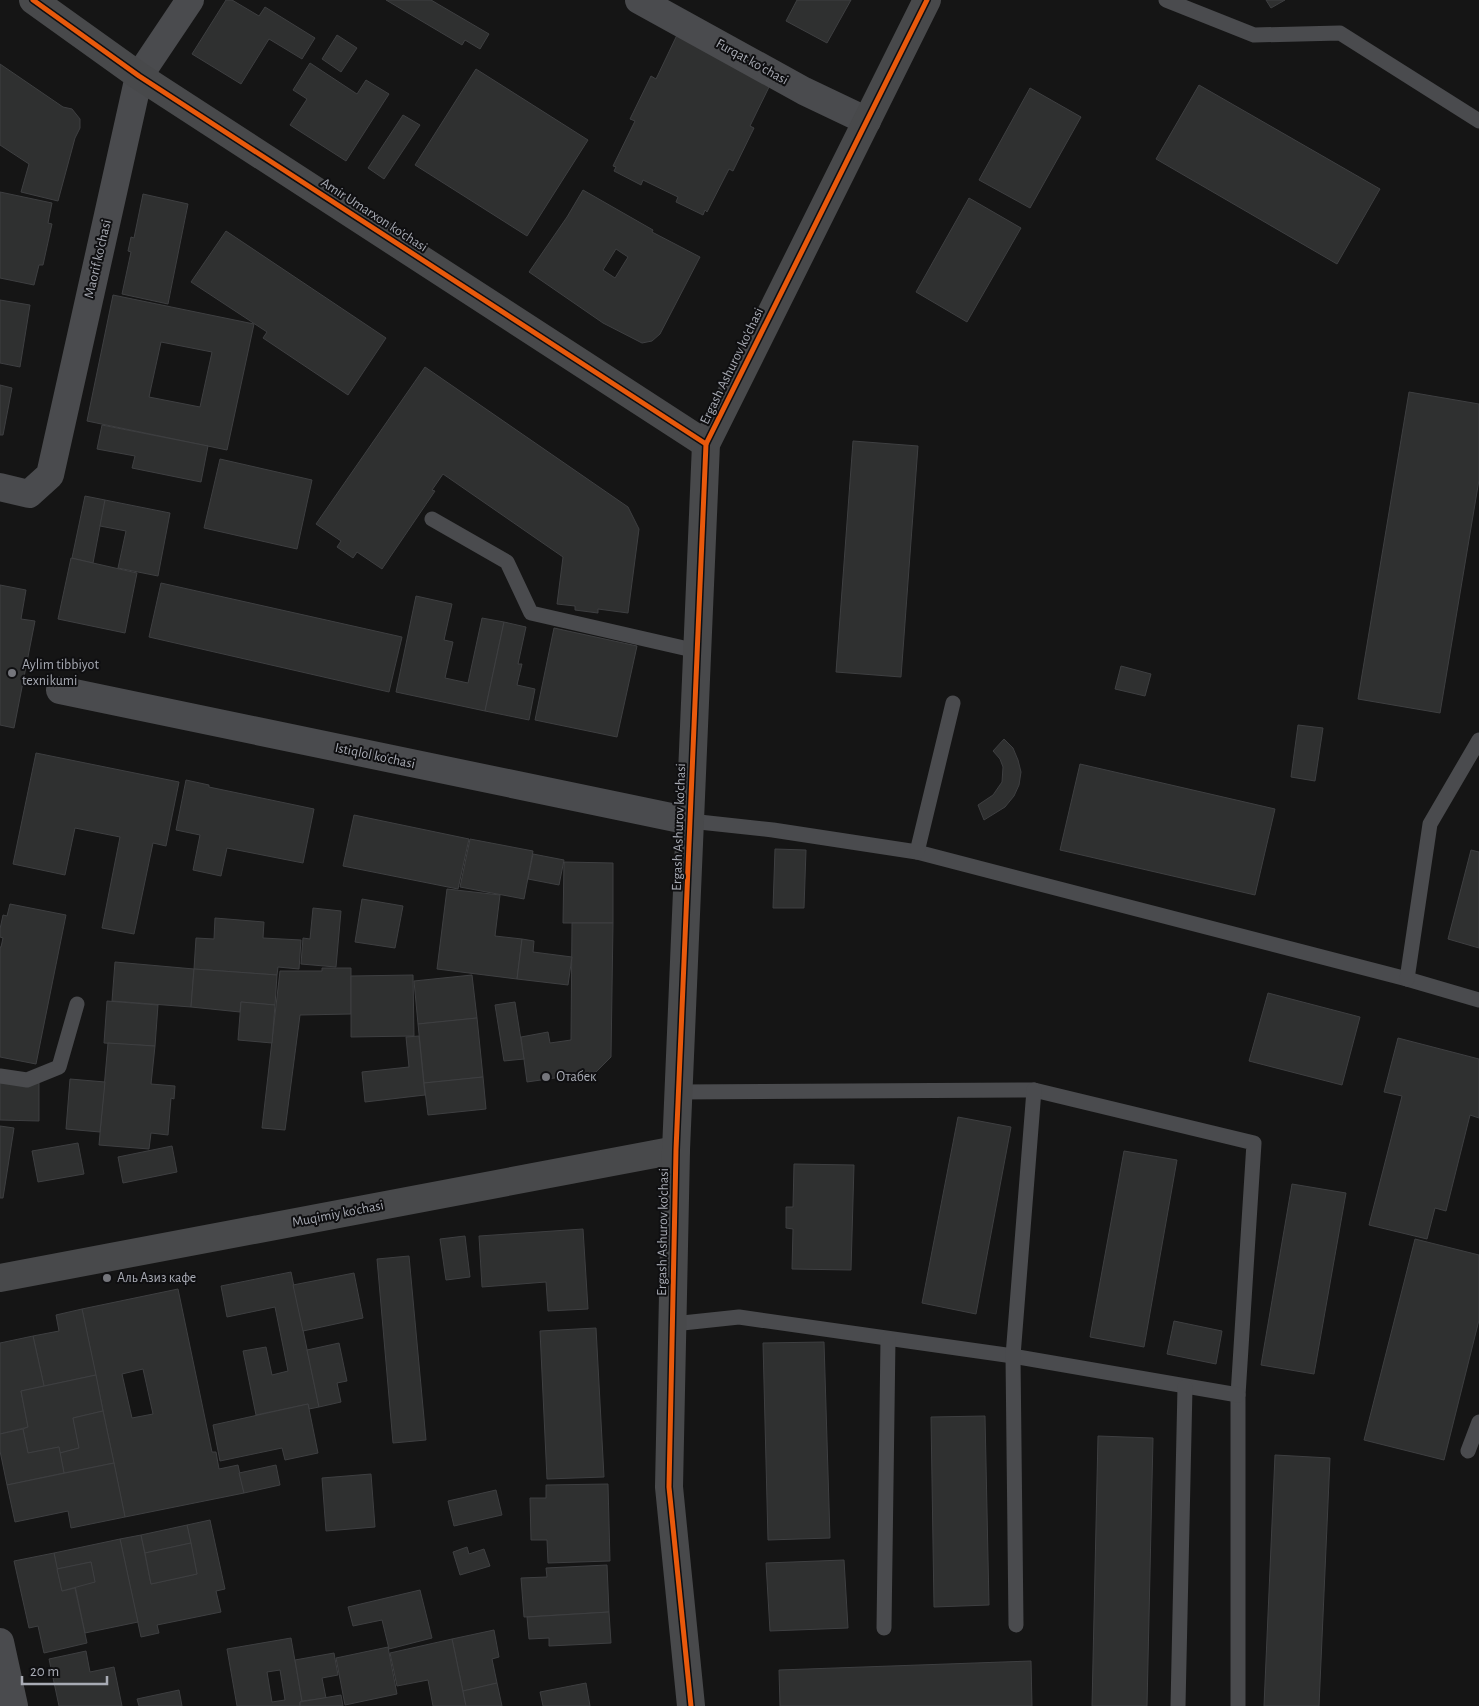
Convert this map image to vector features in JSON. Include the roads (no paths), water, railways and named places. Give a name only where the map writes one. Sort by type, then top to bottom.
[{"type":"street","name":"Amir Umarxon ko'chasi","points":[[33,0],[139,76],[706,444]]},
{"type":"street","name":"Maorif ko'chasi","points":[[0,487],[30,494],[50,475],[139,76],[190,0]]},
{"type":"street","name":"Furqat koʻchasi","points":[[640,0],[804,91],[867,121]]},
{"type":"street","name":"Ergash Ashurov ko'chasi","points":[[691,1706],[669,1487],[676,1150],[706,444],[927,0]]},
{"type":"street","name":"Istiqlol ko'chasi","points":[[60,690],[690,821]]},
{"type":"street","name":"Muqimiy ko'chasi","points":[[0,1278],[676,1150]]},
{"type":"street","points":[[0,1642],[14,1706]]},
{"type":"lane","points":[[1166,0],[1254,35],[1340,33],[1479,121]]},
{"type":"lane","points":[[432,519],[507,562],[531,613],[697,651]]},
{"type":"lane","points":[[917,852],[953,703]]},
{"type":"lane","points":[[1407,979],[1430,824],[1479,740]]},
{"type":"lane","points":[[690,821],[773,830],[917,852],[1407,979],[1479,1000]]},
{"type":"lane","points":[[0,1076],[27,1080],[59,1068],[77,1004]]},
{"type":"lane","points":[[679,1092],[1034,1090],[1254,1144],[1238,1395],[1238,1706]]},
{"type":"lane","points":[[1016,1625],[1013,1356],[1034,1090]]},
{"type":"lane","points":[[673,1324],[739,1317],[1013,1356],[1238,1395]]},
{"type":"lane","points":[[884,1628],[888,1339]]},
{"type":"lane","points":[[1178,1706],[1184,1386]]},
{"type":"lane","points":[[1468,1451],[1479,1422]]},
{"type":"place","name":"Aylim tibbiyot texnikumi","points":[[12,673]]},
{"type":"place","name":"Отабек","points":[[546,1077]]},
{"type":"place","name":"Аль Азиз кафе","points":[[107,1278]]}]
